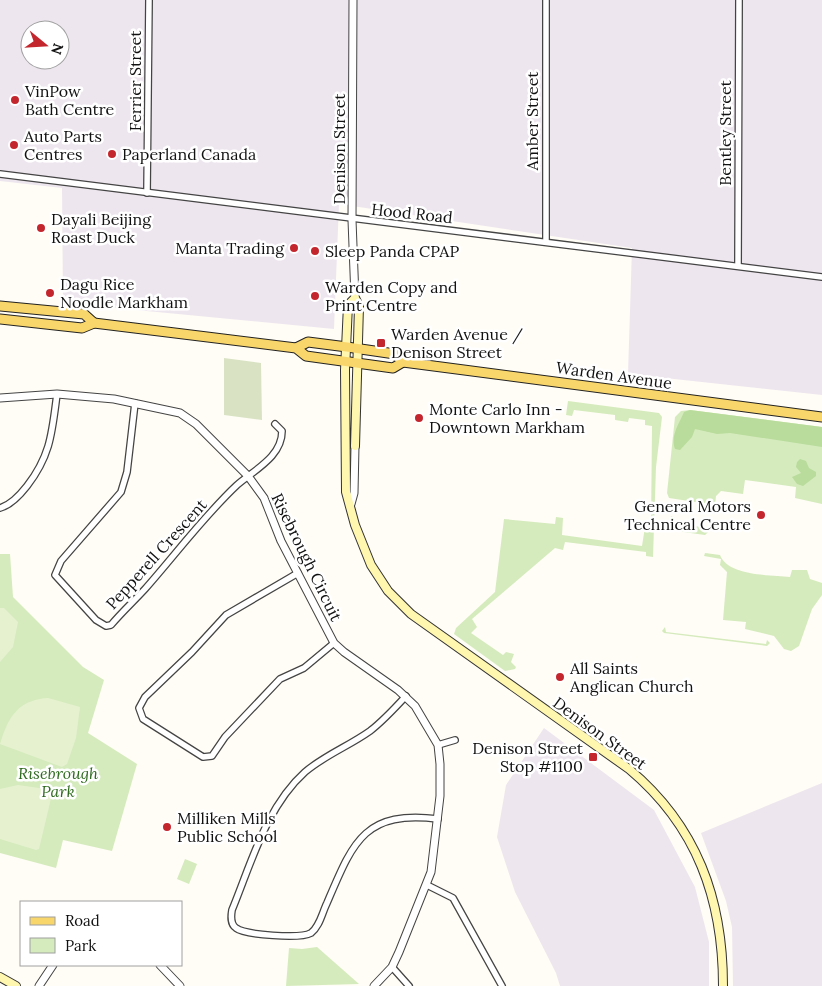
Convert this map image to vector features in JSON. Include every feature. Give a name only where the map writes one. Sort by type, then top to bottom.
[{"type":"main road","name":"Denison Street","points":[[355,446],[359,306],[355,298],[348,305],[346,492],[351,504],[355,525],[371,565],[399,603],[426,626],[629,769],[657,795],[675,818],[700,859],[714,900],[723,946],[723,986]]},
{"type":"main road","name":"Warden Avenue","points":[[0,306],[84,314],[94,323]]},
{"type":"main road","name":"Warden Avenue","points":[[0,319],[82,328],[94,323],[296,348],[306,356],[393,368],[403,362]]},
{"type":"main road","name":"Warden Avenue","points":[[296,348],[308,342],[358,348],[395,354],[403,362],[822,417]]},
{"type":"main road","points":[[0,977],[16,986]]},
{"type":"street","name":"Ferrier Street","points":[[147,193],[149,0]]},
{"type":"street","name":"Denison Street","points":[[353,0],[352,220],[355,298]]},
{"type":"street","name":"Amber Street","points":[[546,0],[546,242]]},
{"type":"street","name":"Bentley Street","points":[[738,265],[739,0]]},
{"type":"street","name":"Hood Road","points":[[0,174],[352,220],[738,265],[822,278]]},
{"type":"street","name":"Risebrough Circuit","points":[[0,398],[56,394],[136,403],[180,413],[212,437],[248,476],[269,507],[281,541],[334,643],[406,696],[424,718],[438,745],[441,776],[434,863],[392,967],[374,986]]},
{"type":"street","points":[[0,508],[6,506],[23,491],[48,452],[56,394]]},
{"type":"street","name":"Pepperell Crescent","points":[[136,403],[127,472],[121,492],[55,570],[57,580],[100,623],[106,626],[111,625],[145,588],[193,530],[248,476]]},
{"type":"street","points":[[248,476],[279,447],[282,431],[275,424]]},
{"type":"street","name":"Denison Street","points":[[351,504],[354,493],[355,446]]},
{"type":"street","points":[[298,573],[226,615],[192,652],[146,697],[139,708],[143,719],[203,757],[212,756],[225,737],[280,679],[312,662],[334,643]]},
{"type":"street","points":[[406,696],[369,732],[329,754],[291,787],[265,828],[232,910],[232,924],[236,928],[251,933],[298,936],[311,932],[321,918],[339,875],[362,835],[381,822],[397,818],[413,816],[438,819]]},
{"type":"street","points":[[438,745],[456,740]]},
{"type":"street","points":[[426,885],[453,898],[502,986]]},
{"type":"street","points":[[39,986],[51,966]]},
{"type":"street","points":[[161,966],[180,986]]},
{"type":"street","points":[[392,967],[409,986]]},
{"type":"shaded area","points":[[0,0],[822,0],[822,395],[628,374],[632,248],[339,204],[334,329],[63,303],[62,188],[0,181]]},
{"type":"shaded area","points":[[544,728],[654,810],[695,887],[709,942],[709,986],[560,986],[556,973],[515,892],[497,837],[506,785]]},
{"type":"shaded area","points":[[822,783],[822,986],[733,986],[732,927],[726,901],[701,833]]},
{"type":"green space","points":[[224,358],[261,363],[262,420],[224,415]]},
{"type":"green space","points":[[568,401],[659,413],[662,417],[656,467],[653,557],[646,556],[646,552],[565,542],[563,550],[555,548],[472,619],[477,627],[471,633],[503,655],[506,652],[514,654],[511,662],[516,667],[515,669],[505,671],[454,634],[456,628],[495,592],[504,519],[555,524],[556,517],[563,518],[562,535],[642,546],[645,527],[651,527],[652,426],[645,425],[645,420],[629,418],[628,422],[615,420],[615,415],[574,410],[572,416],[566,415]]},
{"type":"green space","points":[[690,410],[822,427],[822,504],[795,498],[796,487],[745,480],[743,494],[721,491],[716,496],[715,505],[669,498],[667,493],[675,417],[681,411]]},
{"type":"green space","points":[[690,410],[822,427],[822,447],[730,433],[717,434],[695,429],[692,437],[680,450],[675,449],[674,439],[676,430],[684,412]]},
{"type":"green space","points":[[800,459],[806,461],[809,468],[816,472],[816,476],[803,486],[797,484],[792,477],[801,473],[796,467]]},
{"type":"green space","points":[[671,516],[675,518],[675,524],[712,528],[705,535],[669,530]]},
{"type":"green space","points":[[705,553],[720,555],[724,562],[740,571],[761,575],[790,577],[792,570],[807,570],[810,579],[822,583],[822,595],[812,609],[799,646],[791,651],[784,649],[774,636],[745,629],[746,622],[723,620],[727,572],[720,565],[721,559],[704,556]]},
{"type":"green space","name":"Risebrough Park","points":[[0,554],[10,554],[13,597],[83,667],[104,680],[88,733],[137,764],[112,851],[63,840],[56,868],[0,853]]},
{"type":"green space","points":[[0,608],[4,608],[18,622],[13,647],[0,662]]},
{"type":"green space","points":[[665,627],[666,632],[766,644],[767,640],[770,643],[767,646],[664,633],[662,631]]},
{"type":"green space","points":[[48,698],[80,707],[76,738],[67,764],[62,767],[0,744],[11,718],[22,706],[38,699]]},
{"type":"green space","points":[[18,785],[53,790],[39,849],[36,850],[0,839],[0,789]]},
{"type":"green space","points":[[185,859],[197,864],[189,884],[177,879]]},
{"type":"green space","points":[[317,947],[359,984],[286,986],[289,948]]},
{"type":"place","name":"VinPow Bath Centre","points":[[15,100]]},
{"type":"place","name":"Auto Parts Centres","points":[[14,145]]},
{"type":"place","name":"Paperland Canada","points":[[112,154]]},
{"type":"place","name":"Dayali Beijing Roast Duck","points":[[41,228]]},
{"type":"place","name":"Manta Trading","points":[[294,248]]},
{"type":"place","name":"Sleep Panda CPAP","points":[[315,251]]},
{"type":"place","name":"Dagu Rice Noodle Markham","points":[[50,293]]},
{"type":"place","name":"Warden Copy and Print Centre","points":[[315,296]]},
{"type":"place","name":"Warden Avenue / Denison Street","points":[[381,343]]},
{"type":"place","name":"Monte Carlo Inn - Downtown Markham","points":[[419,418]]},
{"type":"place","name":"General Motors Technical Centre","points":[[761,515]]},
{"type":"place","name":"All Saints Anglican Church","points":[[560,677]]},
{"type":"place","name":"Denison Street Stop #1100","points":[[593,757]]},
{"type":"place","name":"Milliken Mills Public School","points":[[167,827]]}]
